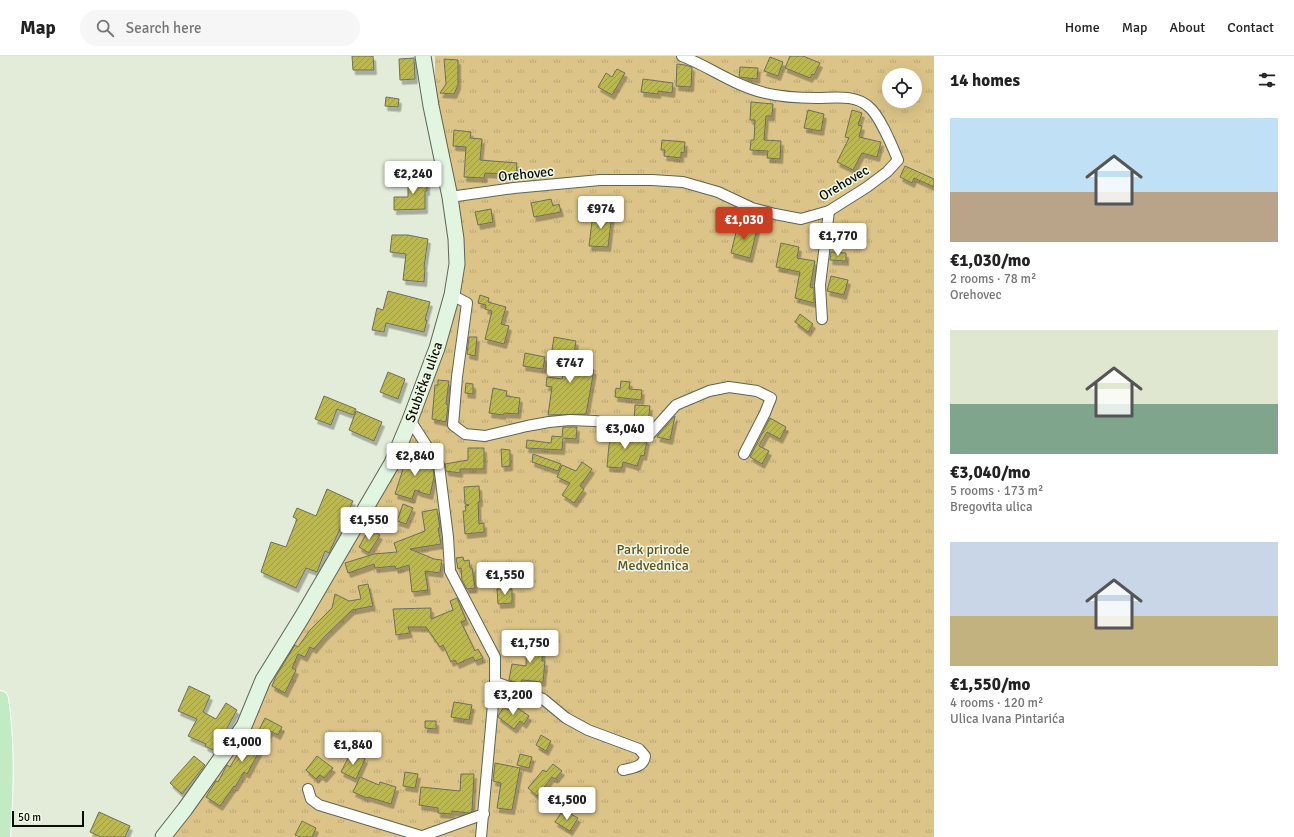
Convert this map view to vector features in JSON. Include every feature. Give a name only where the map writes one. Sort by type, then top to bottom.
[{"type":"main road","name":"Stubička ulica","points":[[163,837],[185,809],[244,726],[263,680],[302,617],[392,463],[437,348],[452,296],[457,264],[456,239],[450,198],[430,106],[423,56]]},
{"type":"main road","points":[[0,699],[4,743],[5,785],[2,837]]},
{"type":"street","name":"Orehovec","points":[[450,198],[514,188],[592,181],[652,180],[683,182],[718,192],[752,208],[802,219],[829,211],[867,187],[887,172],[898,160],[882,126],[870,107],[863,103],[843,97],[816,98],[765,93],[735,82],[710,68],[682,56]]},
{"type":"street","points":[[822,319],[820,285],[829,211]]},
{"type":"street","points":[[452,296],[467,303],[453,425],[465,434],[485,436],[527,426],[570,420],[595,420],[634,428],[650,434],[676,405],[709,391],[729,387],[757,391],[771,398],[744,454]]},
{"type":"street","points":[[410,420],[439,466],[448,537],[450,571],[495,657],[495,682],[481,837]]},
{"type":"street","points":[[495,682],[543,699],[566,718],[588,730],[639,749],[645,756],[644,761],[640,765],[623,770]]},
{"type":"street","points":[[308,789],[311,799],[318,805],[420,836],[484,814]]},
{"type":"green space","name":"Park prirode Medvednica","points":[[435,56],[934,56],[934,837],[174,837],[246,738],[297,623],[383,478],[437,348],[456,257],[435,100]]},
{"type":"building","points":[[352,56],[373,56],[374,70],[353,70]]},
{"type":"building","points":[[790,56],[803,56],[820,63],[814,75],[812,74],[810,78],[785,68]]},
{"type":"building","points":[[770,57],[783,62],[778,76],[764,71]]},
{"type":"building","points":[[414,58],[415,79],[400,80],[399,59]]},
{"type":"building","points":[[444,59],[458,60],[458,85],[454,94],[440,93],[446,84]]},
{"type":"building","points":[[677,64],[692,67],[691,87],[676,86]]},
{"type":"building","points":[[740,67],[758,68],[757,79],[739,77]]},
{"type":"building","points":[[617,69],[625,73],[612,95],[598,87],[606,73],[612,77]]},
{"type":"building","points":[[643,79],[673,83],[672,93],[658,91],[658,94],[641,92]]},
{"type":"building","points":[[386,97],[399,99],[398,107],[385,106]]},
{"type":"building","points":[[751,102],[773,104],[772,116],[766,116],[764,140],[781,141],[780,159],[767,158],[768,151],[750,150],[751,140],[754,140],[755,120],[750,120]]},
{"type":"building","points":[[808,110],[824,114],[821,131],[804,128]]},
{"type":"building","points":[[852,110],[862,113],[858,125],[862,126],[859,137],[881,142],[877,157],[862,153],[853,170],[837,162],[849,138],[845,137]]},
{"type":"building","points":[[454,130],[471,132],[470,138],[482,139],[480,160],[517,163],[516,175],[485,173],[484,178],[464,177],[466,147],[453,146]]},
{"type":"building","points":[[662,140],[685,142],[684,153],[681,152],[681,158],[664,156],[665,150],[661,150]]},
{"type":"building","points":[[905,166],[934,179],[934,187],[914,178],[912,183],[900,177]]},
{"type":"building","points":[[391,174],[404,174],[404,182],[391,182]]},
{"type":"building","points":[[408,176],[427,177],[425,209],[394,210],[394,197],[408,197]]},
{"type":"building","points":[[551,199],[553,206],[559,204],[561,212],[534,217],[531,203]]},
{"type":"building","points":[[491,209],[493,222],[478,225],[475,212]]},
{"type":"building","points":[[593,214],[612,214],[608,247],[589,246]]},
{"type":"building","points":[[738,224],[757,229],[750,258],[731,253]]},
{"type":"building","points":[[392,235],[408,235],[428,239],[424,267],[424,282],[403,280],[406,254],[390,252]]},
{"type":"building","points":[[781,243],[799,247],[797,258],[815,261],[810,287],[814,288],[814,303],[795,298],[800,272],[776,267]]},
{"type":"building","points":[[831,252],[846,253],[846,261],[830,260]]},
{"type":"building","points":[[831,276],[848,280],[844,295],[827,291]]},
{"type":"building","points":[[388,291],[430,302],[425,320],[427,320],[424,332],[386,323],[384,332],[372,330],[377,308],[383,310]]},
{"type":"building","points":[[480,295],[489,298],[488,302],[506,307],[501,324],[509,326],[504,344],[485,339],[492,311],[485,309],[486,305],[478,303]]},
{"type":"building","points":[[800,314],[813,324],[808,332],[795,322]]},
{"type":"building","points":[[469,337],[477,337],[475,356],[467,354]]},
{"type":"building","points":[[554,337],[576,341],[572,366],[594,370],[586,414],[548,415],[552,387],[546,386],[547,377],[562,379],[567,353],[552,350]]},
{"type":"building","points":[[525,353],[545,357],[543,369],[523,366]]},
{"type":"building","points":[[388,372],[405,379],[398,399],[380,392]]},
{"type":"building","points":[[438,380],[449,381],[446,404],[448,405],[446,422],[432,419],[435,385],[438,385]]},
{"type":"building","points":[[621,381],[630,382],[629,389],[642,390],[641,400],[615,397],[616,388],[620,389]]},
{"type":"building","points":[[466,383],[473,384],[473,394],[465,393]]},
{"type":"building","points":[[493,388],[507,391],[506,396],[520,398],[518,414],[504,413],[503,415],[489,413]]},
{"type":"building","points":[[324,396],[356,409],[353,415],[337,409],[331,425],[315,419]]},
{"type":"building","points":[[635,405],[650,406],[648,424],[634,421]]},
{"type":"building","points":[[356,411],[382,422],[374,441],[349,430]]},
{"type":"building","points":[[675,416],[670,440],[657,437],[658,435]]},
{"type":"building","points":[[770,418],[786,427],[780,439],[767,432],[759,446],[769,451],[762,464],[750,457]]},
{"type":"building","points":[[563,427],[577,427],[576,439],[563,438],[562,450],[526,448],[527,440],[551,443],[552,436],[562,437]]},
{"type":"building","points":[[614,431],[647,440],[644,456],[641,455],[637,466],[623,462],[622,468],[607,467],[609,445]]},
{"type":"building","points":[[468,448],[484,448],[484,469],[460,469],[460,473],[446,471],[445,464],[468,460]]},
{"type":"building","points":[[501,449],[510,450],[510,466],[502,467]]},
{"type":"building","points":[[408,450],[424,457],[421,464],[433,467],[434,477],[430,495],[415,490],[412,499],[395,494],[405,463],[403,462]]},
{"type":"building","points":[[533,454],[561,464],[558,471],[532,462]]},
{"type":"building","points":[[582,462],[592,469],[580,486],[584,489],[574,503],[562,495],[570,483],[557,477],[562,465],[576,471]]},
{"type":"building","points":[[479,486],[479,524],[484,523],[484,532],[465,534],[463,511],[466,511],[465,506],[469,505],[465,504],[464,487]]},
{"type":"building","points":[[327,489],[353,501],[329,553],[325,551],[317,572],[306,568],[296,588],[261,572],[271,542],[286,547],[297,519],[293,517],[297,508],[316,516]]},
{"type":"building","points":[[403,504],[413,508],[406,524],[397,521]]},
{"type":"building","points":[[437,509],[441,544],[410,549],[434,559],[442,560],[440,573],[425,571],[428,590],[412,592],[409,565],[396,569],[395,566],[375,568],[374,564],[348,573],[345,563],[374,554],[397,552],[394,543],[425,531],[422,512]]},
{"type":"building","points":[[369,529],[380,535],[369,553],[359,547]]},
{"type":"building","points":[[463,557],[464,561],[469,560],[470,568],[472,568],[475,588],[467,589],[462,580],[461,568],[458,569],[456,558]]},
{"type":"building","points":[[368,584],[373,606],[352,610],[324,637],[314,649],[310,647],[305,657],[298,654],[292,668],[296,670],[285,693],[272,686],[276,676],[295,645],[298,647],[310,630],[332,608],[335,594],[349,601],[361,599],[358,586]]},
{"type":"building","points":[[497,589],[512,589],[512,603],[498,604]]},
{"type":"building","points":[[457,598],[466,620],[461,622],[475,651],[478,649],[483,658],[475,661],[473,657],[457,664],[455,660],[451,662],[443,645],[440,647],[426,627],[408,627],[410,633],[396,635],[393,609],[431,608],[431,619],[453,610],[450,601]]},
{"type":"building","points":[[527,639],[543,639],[542,661],[545,661],[543,682],[522,680],[521,684],[509,680],[512,664],[526,666]]},
{"type":"building","points":[[189,686],[210,696],[203,712],[216,719],[226,703],[237,710],[213,750],[205,746],[206,744],[188,736],[197,719],[178,711]]},
{"type":"building","points":[[454,702],[472,705],[469,720],[451,717]]},
{"type":"building","points":[[512,704],[529,716],[524,724],[520,721],[514,729],[498,717],[504,707],[508,710]]},
{"type":"building","points":[[265,718],[282,727],[278,735],[270,731],[247,774],[244,772],[235,787],[234,786],[220,806],[206,797],[216,781],[218,782],[227,765],[230,767],[240,750],[243,752],[251,736],[255,738]]},
{"type":"building","points":[[425,721],[436,721],[436,729],[425,728]]},
{"type":"building","points":[[541,735],[551,741],[546,751],[536,745]]},
{"type":"building","points":[[351,752],[365,759],[356,779],[341,772]]},
{"type":"building","points":[[520,754],[532,757],[529,768],[517,765]]},
{"type":"building","points":[[194,756],[205,765],[182,794],[170,783]]},
{"type":"building","points":[[317,756],[333,768],[324,778],[320,775],[316,779],[306,770]]},
{"type":"building","points":[[495,763],[520,768],[512,810],[497,808],[501,783],[493,781]]},
{"type":"building","points":[[553,764],[562,771],[555,779],[552,777],[537,796],[528,788],[543,770],[546,772]]},
{"type":"building","points":[[405,772],[418,774],[415,788],[403,786]]},
{"type":"building","points":[[461,774],[474,774],[472,811],[469,813],[452,811],[452,814],[438,813],[438,808],[419,805],[421,787],[460,791]]},
{"type":"building","points":[[360,777],[379,785],[380,782],[396,787],[391,804],[368,797],[367,798],[353,792]]},
{"type":"building","points":[[99,812],[130,826],[125,837],[101,837],[90,832]]},
{"type":"building","points":[[567,812],[578,818],[570,831],[555,822],[561,813],[565,815]]},
{"type":"building","points":[[302,821],[316,828],[312,837],[299,837],[295,835]]}]
